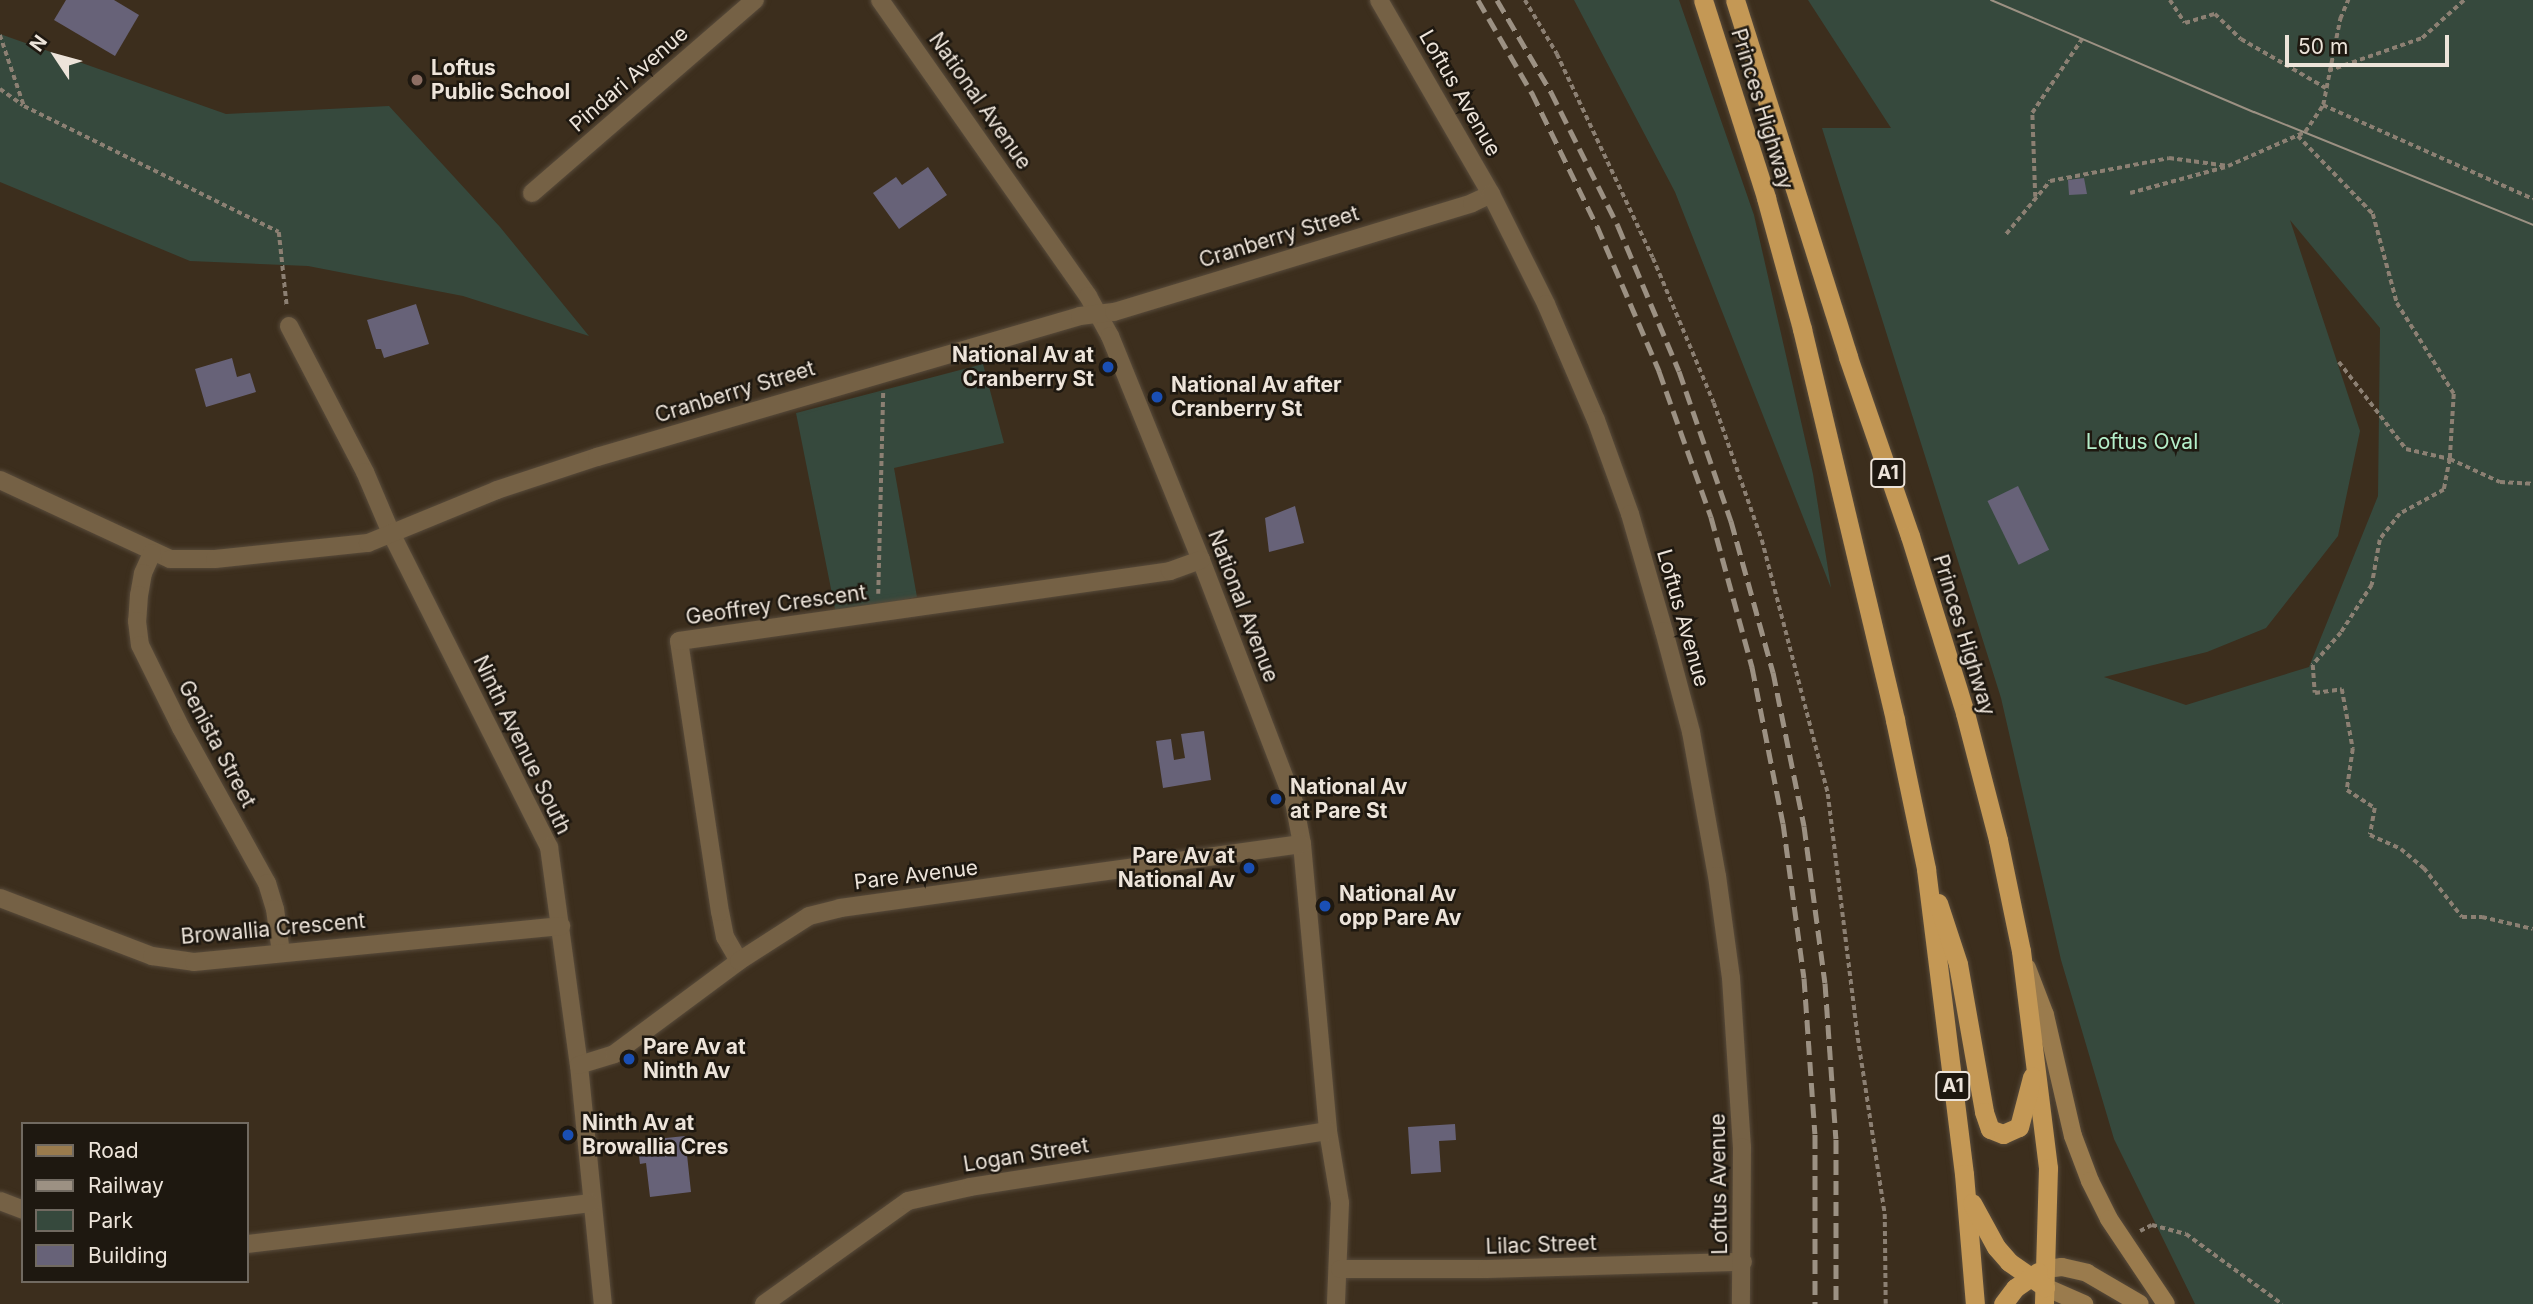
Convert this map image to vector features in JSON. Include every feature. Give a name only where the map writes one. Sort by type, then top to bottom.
[{"type":"highway","name":"Princes Highway","points":[[1703,0],[1766,198],[1802,329],[1862,571],[1926,869],[1964,1174],[1975,1304]]},
{"type":"highway","name":"Princes Highway","points":[[1735,0],[1965,713],[1998,840],[2021,951],[2048,1168],[2041,1284]]},
{"type":"highway","points":[[1926,869],[1958,964],[1985,1118],[1994,1132],[2007,1134],[2021,1122],[2036,1058]]},
{"type":"highway","points":[[1964,1174],[1971,1201],[1986,1232],[2009,1262],[2041,1284]]},
{"type":"highway","points":[[2003,1304],[2011,1292],[2041,1284]]},
{"type":"main road","points":[[2021,951],[2048,1025],[2073,1136],[2100,1201],[2123,1241],[2166,1304]]},
{"type":"main road","points":[[2084,1304],[2041,1284],[2062,1267],[2087,1273],[2140,1304]]},
{"type":"street","name":"Pindari Avenue","points":[[532,193],[755,0]]},
{"type":"street","name":"National Avenue","points":[[880,0],[1099,316],[1201,560],[1294,802],[1302,844],[1328,1131],[1340,1203],[1336,1304]]},
{"type":"street","name":"Loftus Avenue","points":[[1379,0],[1490,194],[1546,304],[1596,420],[1630,514],[1692,732],[1717,876],[1731,978],[1742,1147],[1741,1304]]},
{"type":"street","name":"Cranberry Street","points":[[0,480],[152,553],[170,559],[215,559],[369,543],[509,486],[884,371],[1080,316],[1099,316],[1472,204],[1490,194]]},
{"type":"street","name":"Ninth Avenue South","points":[[289,326],[365,472],[391,534],[549,847],[579,1065],[603,1304]]},
{"type":"street","name":"Genista Street","points":[[152,553],[143,573],[139,595],[136,621],[140,645],[181,728],[267,883],[275,909],[281,953]]},
{"type":"street","name":"Geoffrey Crescent","points":[[739,961],[725,937],[720,912],[679,641],[1170,571],[1201,560]]},
{"type":"street","name":"Pare Avenue","points":[[579,1065],[614,1054],[739,961],[808,916],[840,908],[1302,844]]},
{"type":"street","name":"Browallia Crescent","points":[[0,898],[174,961],[194,962],[561,926]]},
{"type":"street","name":"Logan Street","points":[[764,1304],[908,1201],[970,1186],[1328,1131]]},
{"type":"street","points":[[0,1201],[21,1209]]},
{"type":"street","points":[[248,1244],[591,1203]]},
{"type":"street","name":"Lilac Street","points":[[1339,1269],[1487,1269],[1743,1262]]},
{"type":"path","points":[[1525,0],[1557,54],[1653,258],[1714,403],[1762,540],[1828,794],[1858,1038],[1885,1214],[1886,1304]]},
{"type":"path","points":[[2170,0],[2185,23],[2216,14],[2241,38],[2326,88]]},
{"type":"path","points":[[2130,193],[2228,166],[2305,132],[2323,105],[2340,19],[2348,0]]},
{"type":"path","points":[[2328,71],[2422,38],[2464,0]]},
{"type":"path","points":[[0,35],[24,106]]},
{"type":"path","points":[[2035,199],[2032,113],[2082,39]]},
{"type":"path","points":[[0,89],[24,106],[279,232],[289,326]]},
{"type":"path","points":[[2323,105],[2533,199]]},
{"type":"path","points":[[2298,136],[2373,214],[2397,303],[2454,394],[2450,458],[2444,490],[2400,514],[2380,540],[2372,585],[2341,633],[2313,665],[2315,693],[2342,689],[2353,749],[2347,790],[2375,808],[2370,835],[2401,849],[2424,868],[2462,916],[2482,917],[2533,929]]},
{"type":"path","points":[[2006,234],[2050,181],[2169,158],[2228,166]]},
{"type":"path","points":[[2339,362],[2406,449],[2450,458],[2500,482],[2533,484]]},
{"type":"path","points":[[878,614],[884,371]]},
{"type":"path","points":[[2123,1241],[2152,1225],[2186,1234],[2282,1304]]},
{"type":"green space","points":[[1574,0],[1679,0],[1754,215],[1813,474],[1831,588],[1675,192]]},
{"type":"green space","name":"Loftus Oval","points":[[1808,0],[2533,0],[2533,1304],[2195,1304],[2114,1139],[2061,960],[2001,698],[1822,128],[1891,128]],"holes":[[[2290,220],[2380,328],[2378,496],[2309,667],[2186,705],[2104,677],[2207,652],[2266,628],[2338,536],[2360,431]]]},
{"type":"green space","points":[[0,34],[226,114],[389,106],[500,227],[589,336],[463,296],[308,266],[190,261],[0,182]]},
{"type":"green space","points":[[983,364],[1004,443],[894,468],[917,597],[836,614],[796,413]]},
{"type":"building","points":[[66,0],[114,0],[139,15],[115,56],[54,20]]},
{"type":"building","points":[[928,167],[947,195],[899,229],[873,193],[896,177],[902,185]]},
{"type":"building","points":[[2084,178],[2087,194],[2069,195],[2068,180]]},
{"type":"building","points":[[416,304],[429,344],[384,358],[381,349],[376,349],[367,320]]},
{"type":"building","points":[[232,358],[237,377],[250,373],[256,392],[206,407],[195,369]]},
{"type":"building","points":[[2018,486],[2049,550],[2019,565],[1987,501]]},
{"type":"building","points":[[1295,506],[1304,543],[1269,552],[1265,518]]},
{"type":"building","points":[[1204,731],[1211,780],[1163,788],[1156,741],[1171,739],[1174,760],[1185,758],[1181,734]]},
{"type":"building","points":[[1455,1124],[1456,1140],[1439,1141],[1441,1172],[1411,1174],[1408,1127]]},
{"type":"building","points":[[685,1136],[691,1192],[650,1197],[646,1163],[640,1164],[637,1141]]},
{"type":"tram line","points":[[1991,0],[2254,112],[2533,225]]},
{"type":"railway","points":[[1478,0],[1532,93],[1597,226],[1659,371],[1711,517],[1752,667],[1783,823],[1804,978],[1815,1134],[1815,1304]]},
{"type":"railway","points":[[1497,0],[1551,92],[1618,226],[1679,371],[1731,521],[1773,672],[1804,826],[1825,983],[1836,1139],[1836,1304]]},
{"type":"place","name":"Loftus Public School","points":[[417,80]]},
{"type":"place","name":"National Av at Cranberry St","points":[[1108,367]]},
{"type":"place","name":"National Av after Cranberry St","points":[[1157,397]]},
{"type":"place","name":"National Av at Pare St","points":[[1276,799]]},
{"type":"place","name":"Pare Av at National Av","points":[[1249,868]]},
{"type":"place","name":"National Av opp Pare Av","points":[[1325,906]]},
{"type":"place","name":"Pare Av at Ninth Av","points":[[629,1059]]},
{"type":"place","name":"Ninth Av at Browallia Cres","points":[[568,1135]]}]
